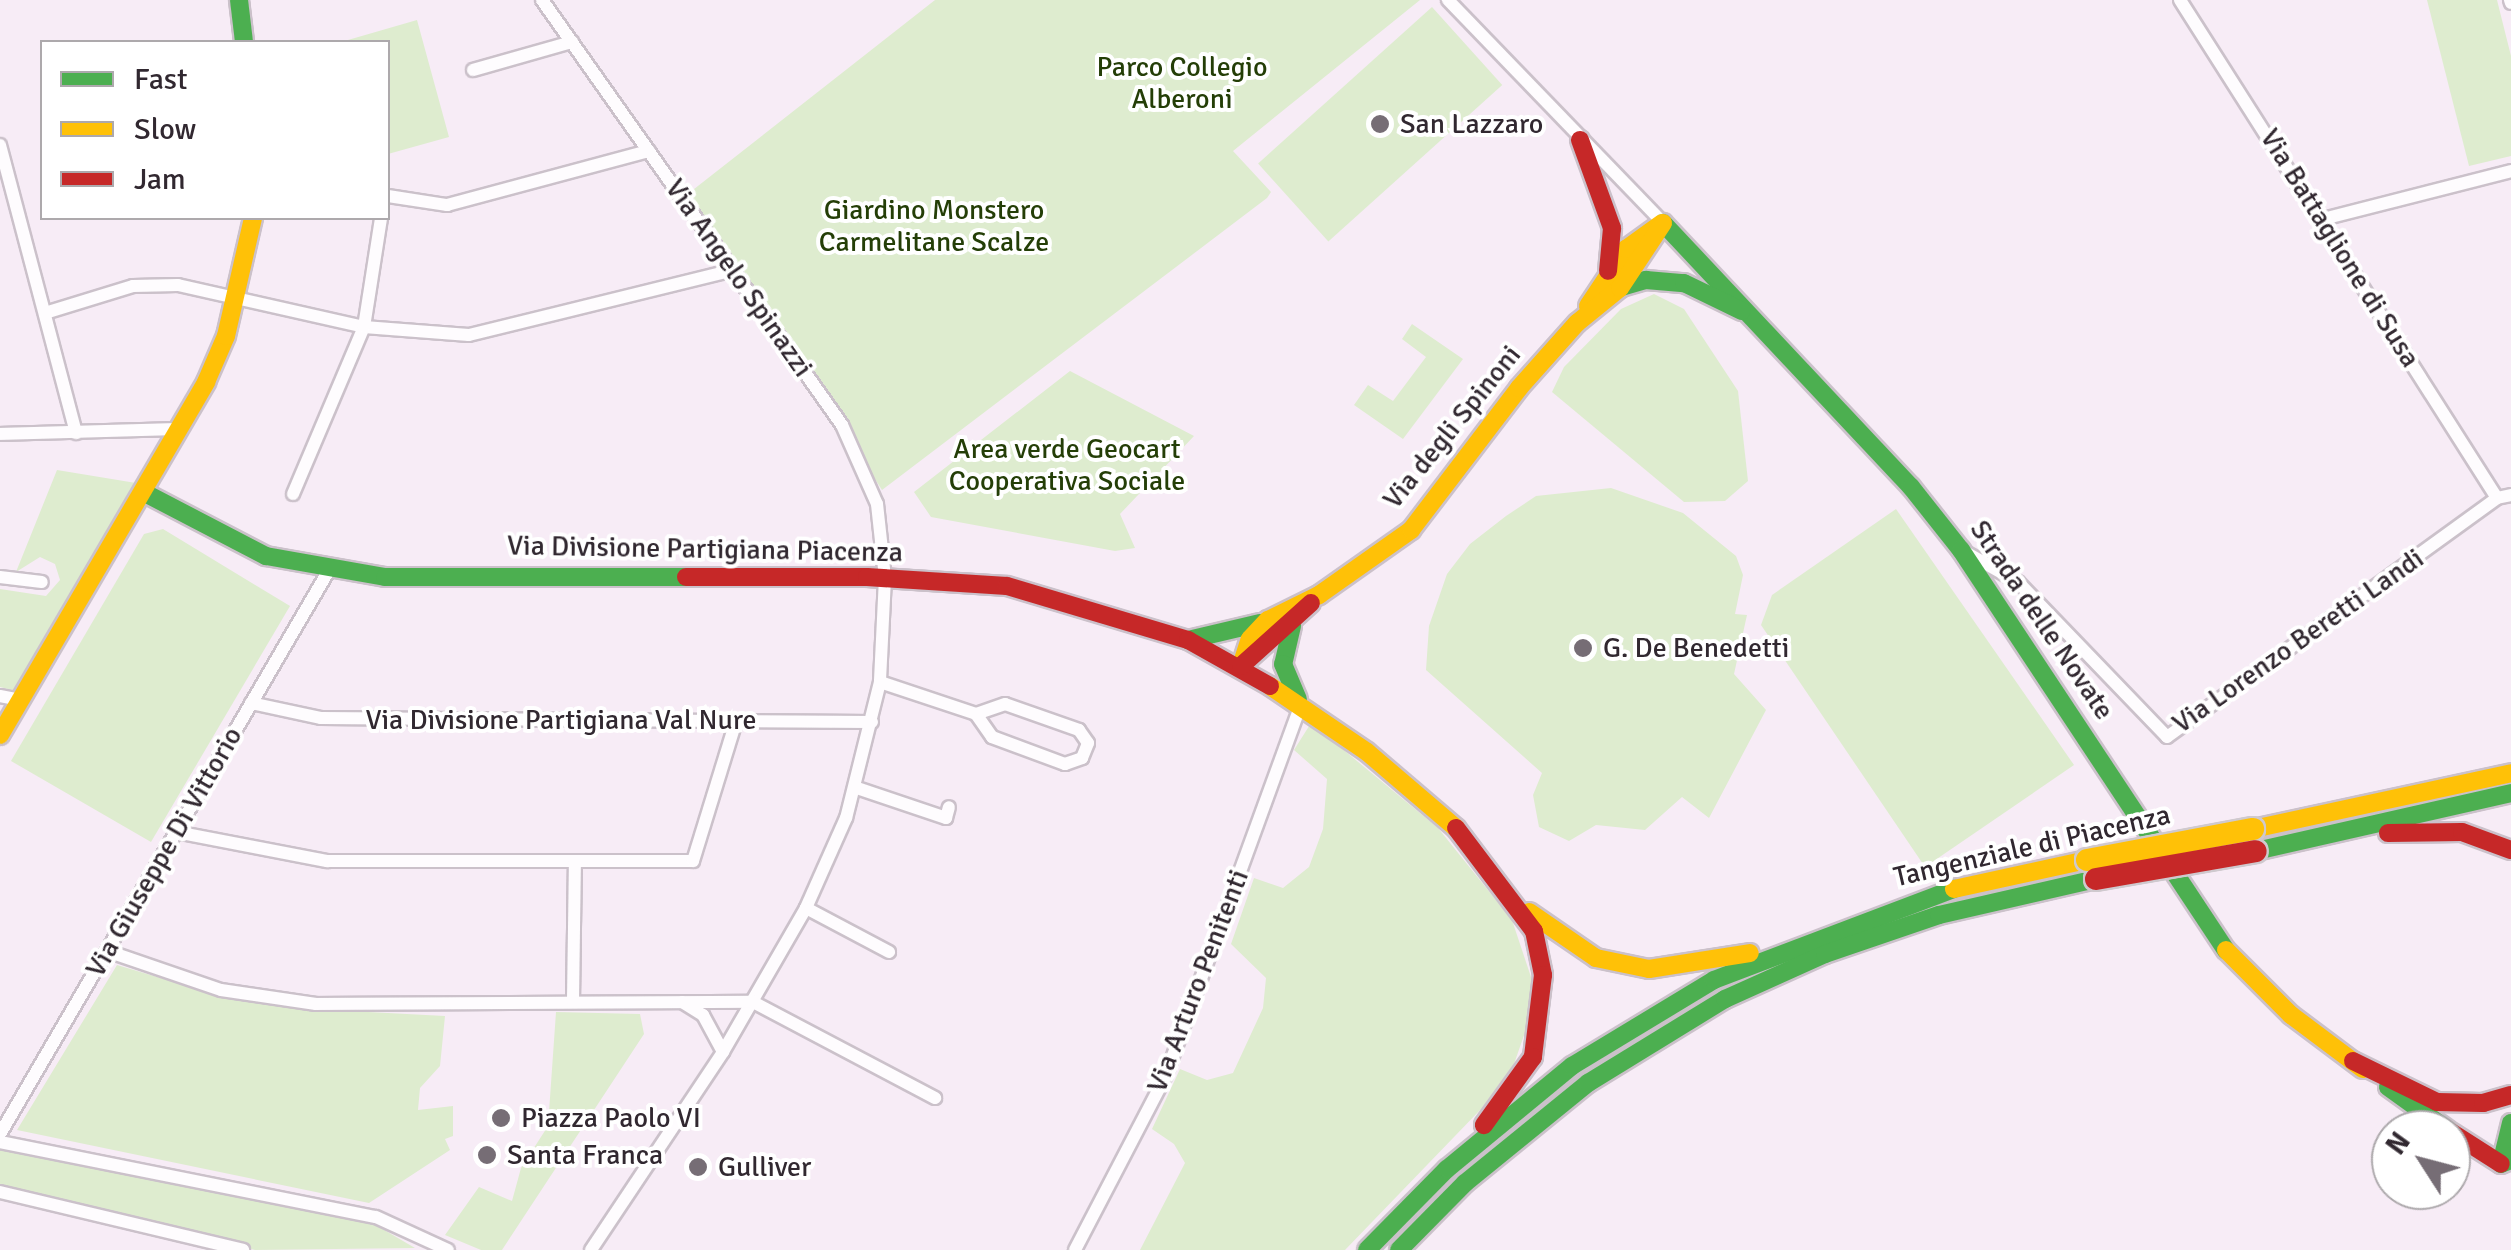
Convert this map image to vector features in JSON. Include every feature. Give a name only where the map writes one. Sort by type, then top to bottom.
[{"type":"main road","points":[[244,1],[244,40]]},
{"type":"main road","points":[[1580,140],[1612,228],[1614,279],[1684,284],[1752,315]]},
{"type":"main road","points":[[0,735],[10,698],[143,492],[218,357],[253,220]]},
{"type":"main road","name":"Via degli Spinoni","points":[[1188,640],[1268,620],[1318,595],[1411,530],[1576,324],[1663,223]]},
{"type":"main road","name":"Strada delle Novate","points":[[1663,223],[1752,315],[1961,550],[2225,948],[2292,1015],[2421,1110]]},
{"type":"main road","name":"Via Divisione Partigiana Piacenza","points":[[143,492],[266,556],[386,577],[885,578],[1007,586],[1188,640],[1241,666],[1301,704],[1456,828],[1516,900]]},
{"type":"main road","name":"Via degli Spinoni","points":[[1241,666],[1295,621],[1318,595]]},
{"type":"main road","points":[[1241,666],[1250,639],[1268,620]]},
{"type":"main road","points":[[1295,621],[1283,664],[1301,704]]},
{"type":"main road","name":"Tangenziale di Piacenza","points":[[2254,840],[2511,773]]},
{"type":"main road","name":"Tangenziale di Piacenza","points":[[1367,1250],[1447,1169],[1572,1066],[1643,1020],[1815,936],[1931,894],[2511,793]]},
{"type":"main road","points":[[2254,840],[2412,830],[2462,832],[2511,850]]},
{"type":"main road","name":"Tangenziale di Piacenza","points":[[1399,1250],[1465,1183],[1588,1082],[1726,999],[1824,954],[2092,869]]},
{"type":"main road","points":[[1516,900],[1558,937],[1596,958],[1649,969],[1689,966],[1815,936]]},
{"type":"main road","points":[[1447,1169],[1532,1057],[1544,975],[1534,931],[1516,900]]},
{"type":"main road","points":[[2353,1061],[2438,1102],[2483,1103],[2511,1096]]},
{"type":"main road","points":[[2508,1164],[2511,1122]]},
{"type":"main road","name":"Strada delle Novate","points":[[2471,1143],[2508,1164]]},
{"type":"street","name":"Via Angelo Spinazzi","points":[[542,0],[842,425],[877,504],[885,578],[880,682],[857,788],[806,908],[724,1052],[590,1250]]},
{"type":"street","name":"Strada delle Novate","points":[[1448,0],[1663,223]]},
{"type":"street","name":"Via Battaglione di Susa","points":[[2180,0],[2504,496]]},
{"type":"street","points":[[473,70],[572,42]]},
{"type":"street","points":[[0,145],[76,433]]},
{"type":"street","points":[[390,196],[447,205],[650,151]]},
{"type":"street","points":[[2322,218],[2511,171]]},
{"type":"street","points":[[293,494],[364,327],[381,220]]},
{"type":"street","points":[[45,313],[133,286],[178,285],[364,327],[470,335],[733,270]]},
{"type":"street","points":[[0,434],[180,430]]},
{"type":"street","name":"Via Lorenzo Beretti Landi","points":[[1961,550],[2018,582],[2167,737],[2504,496]]},
{"type":"street","name":"Via Giuseppe Di Vittorio","points":[[0,1134],[329,570]]},
{"type":"street","points":[[0,576],[42,582]]},
{"type":"street","points":[[880,682],[976,714],[992,737],[1065,764],[1082,758],[1088,742],[1079,730],[1005,704],[976,714]]},
{"type":"street","name":"Via Divisione Partigiana Val Nure","points":[[251,704],[321,718],[872,722]]},
{"type":"street","name":"Via Arturo Penitenti","points":[[1076,1250],[1166,1075],[1301,704]]},
{"type":"street","points":[[176,832],[328,861],[693,861],[736,721]]},
{"type":"street","points":[[857,788],[946,818],[949,807]]},
{"type":"street","points":[[574,1000],[575,863]]},
{"type":"street","points":[[806,908],[888,952]]},
{"type":"street","points":[[107,951],[221,990],[316,1004],[753,1002],[936,1098]]},
{"type":"street","points":[[680,1001],[703,1014],[724,1052]]},
{"type":"street","points":[[0,1142],[376,1217],[425,1245],[448,1250]]},
{"type":"street","points":[[0,1192],[243,1250]]},
{"type":"street","points":[[174,1250],[183,1234]]},
{"type":"green space","name":"Giardino Monstero Carmelitane Scalze","points":[[935,0],[1420,0],[1233,151],[1271,192],[1267,198],[882,490],[689,193]]},
{"type":"green space","points":[[2427,0],[2497,0],[2511,56],[2511,156],[2469,166]]},
{"type":"green space","name":"San Lazzaro","points":[[1432,7],[1502,85],[1328,242],[1258,164]]},
{"type":"green space","points":[[417,20],[449,137],[390,153],[390,40],[348,40]]},
{"type":"green space","points":[[1654,294],[1684,309],[1738,391],[1748,481],[1725,501],[1684,502],[1552,392],[1564,367],[1621,309]]},
{"type":"green space","points":[[1412,324],[1463,359],[1403,439],[1354,405],[1368,385],[1393,401],[1426,357],[1402,339]]},
{"type":"green space","name":"Area verde Geocart Cooperativa Sociale","points":[[1070,371],[1194,436],[1120,514],[1135,548],[1115,551],[931,517],[914,492]]},
{"type":"green space","points":[[57,470],[136,483],[16,691],[0,687],[0,589],[46,596],[60,580],[55,564],[40,557],[16,572]]},
{"type":"green space","name":"G. De Benedetti","points":[[1611,488],[1683,513],[1736,556],[1743,575],[1735,614],[1747,615],[1734,674],[1766,710],[1709,818],[1682,797],[1645,830],[1596,825],[1569,841],[1539,827],[1533,795],[1542,773],[1426,670],[1429,626],[1447,574],[1470,544],[1506,516],[1536,496]]},
{"type":"green space","points":[[1896,509],[2074,765],[1925,867],[1761,625],[1772,595]]},
{"type":"green space","points":[[163,529],[290,606],[151,842],[11,761],[144,534]]},
{"type":"green space","points":[[1311,723],[1438,828],[1512,920],[1531,977],[1530,1018],[1514,1064],[1482,1108],[1345,1250],[1140,1250],[1185,1163],[1174,1144],[1152,1129],[1180,1069],[1207,1080],[1233,1073],[1263,1008],[1266,978],[1231,944],[1254,878],[1283,888],[1309,867],[1323,829],[1327,779],[1294,750]]},
{"type":"green space","points":[[117,965],[218,995],[311,1009],[445,1016],[440,1066],[420,1088],[418,1110],[453,1106],[453,1136],[445,1139],[450,1150],[369,1203],[17,1130]]},
{"type":"green space","points":[[556,1012],[640,1014],[644,1034],[502,1250],[481,1250],[445,1235],[479,1187],[512,1201],[521,1168],[548,1126]]},
{"type":"green space","points":[[0,1149],[374,1224],[415,1248],[255,1250],[0,1186]]},
{"type":"traffic: fast","points":[[239,0],[244,40]]},
{"type":"traffic: fast","points":[[1663,223],[1911,487],[1961,550],[2226,950]]},
{"type":"traffic: fast","points":[[1621,287],[1646,280],[1684,283],[1742,311]]},
{"type":"traffic: fast","points":[[143,492],[266,556],[385,577],[686,577]]},
{"type":"traffic: fast","points":[[1188,640],[1260,623]]},
{"type":"traffic: fast","points":[[1292,626],[1283,664],[1298,699]]},
{"type":"traffic: fast","points":[[2256,851],[2511,793]]},
{"type":"traffic: fast","points":[[1399,1250],[1465,1183],[1588,1083],[1725,999],[1825,954],[1939,915],[2096,879]]},
{"type":"traffic: fast","points":[[1367,1250],[1447,1169],[1572,1066],[1714,980],[1954,889]]},
{"type":"traffic: fast","points":[[2388,1087],[2420,1110]]},
{"type":"traffic: fast","points":[[2511,1123],[2501,1164],[2511,1160]]},
{"type":"traffic: slow","points":[[0,735],[206,382],[226,336],[253,220]]},
{"type":"traffic: slow","points":[[1588,306],[1626,249],[1662,223]]},
{"type":"traffic: slow","points":[[1241,666],[1250,639],[1268,620],[1319,595],[1411,530],[1519,388],[1577,323],[1620,288],[1663,223]]},
{"type":"traffic: slow","points":[[1270,686],[1367,752],[1456,828]]},
{"type":"traffic: slow","points":[[2253,829],[2511,773]]},
{"type":"traffic: slow","points":[[2087,860],[2253,829]]},
{"type":"traffic: slow","points":[[1954,889],[2087,860]]},
{"type":"traffic: slow","points":[[1529,912],[1596,958],[1649,969],[1750,953]]},
{"type":"traffic: slow","points":[[2226,950],[2291,1015],[2363,1069]]},
{"type":"traffic: jam","points":[[1580,140],[1612,228],[1608,271]]},
{"type":"traffic: jam","points":[[686,577],[867,577],[1007,586],[1188,640],[1270,686]]},
{"type":"traffic: jam","points":[[1241,666],[1311,603]]},
{"type":"traffic: jam","points":[[1456,828],[1534,931],[1543,975],[1533,1057],[1484,1125]]},
{"type":"traffic: jam","points":[[2388,833],[2462,832],[2511,850]]},
{"type":"traffic: jam","points":[[2096,879],[2256,851]]},
{"type":"traffic: jam","points":[[2353,1061],[2437,1102],[2483,1103],[2511,1095]]},
{"type":"traffic: jam","points":[[2471,1145],[2501,1164]]},
{"type":"place","name":"San Lazzaro","points":[[1380,124]]},
{"type":"place","name":"G. De Benedetti","points":[[1583,648]]},
{"type":"place","name":"Piazza Paolo VI","points":[[501,1118]]},
{"type":"place","name":"Santa Franca","points":[[487,1155]]},
{"type":"place","name":"Gulliver","points":[[698,1167]]},
{"type":"park label","name":"Parco Collegio Alberoni","points":[[1182,83]]}]
